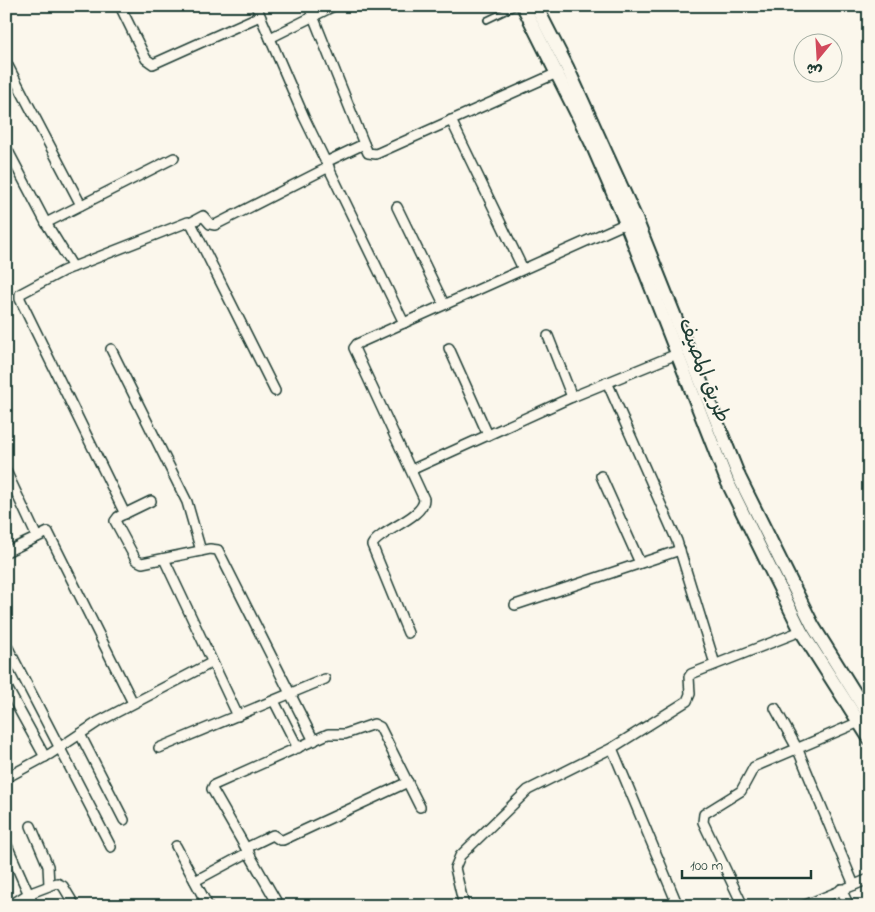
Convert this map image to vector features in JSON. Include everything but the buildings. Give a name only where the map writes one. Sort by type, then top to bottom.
[{"type":"street","points":[[120,6],[146,59],[153,64],[260,16]]},
{"type":"street","points":[[256,6],[328,165],[404,323]]},
{"type":"street","points":[[309,6],[368,154],[376,154],[557,73]]},
{"type":"street","points":[[270,38],[334,6]]},
{"type":"street","name":"طريق المصيف","points":[[523,6],[631,221],[678,354],[727,481],[801,631],[866,719]]},
{"type":"street","name":"طريق المصيف","points":[[536,6],[567,67],[739,477],[812,626],[866,719],[869,738]]},
{"type":"street","points":[[6,62],[81,205]]},
{"type":"street","points":[[451,120],[524,269]]},
{"type":"street","points":[[125,514],[19,297],[21,293],[73,267],[154,237],[182,223],[190,223],[203,216],[210,224],[215,225],[364,144]]},
{"type":"street","points":[[6,147],[46,223],[73,267]]},
{"type":"street","points":[[46,223],[174,158]]},
{"type":"street","points":[[396,206],[444,304]]},
{"type":"street","points":[[408,633],[372,545],[377,538],[399,526],[424,505],[424,500],[354,350],[357,344],[631,221]]},
{"type":"street","points":[[190,223],[275,391]]},
{"type":"street","points":[[548,336],[572,397]]},
{"type":"street","points":[[449,348],[488,435]]},
{"type":"street","points":[[111,349],[187,502],[201,551]]},
{"type":"street","points":[[410,470],[606,382],[678,354]]},
{"type":"street","points":[[606,382],[661,502],[680,550],[715,664]]},
{"type":"street","points":[[6,471],[37,537]]},
{"type":"street","points":[[601,476],[640,563]]},
{"type":"street","points":[[151,501],[118,517],[115,522],[137,562],[142,563],[164,559],[213,548],[218,550],[314,741]]},
{"type":"street","points":[[6,552],[48,532],[134,703]]},
{"type":"street","points":[[515,605],[680,550]]},
{"type":"street","points":[[164,559],[211,663],[238,716]]},
{"type":"street","points":[[464,906],[455,868],[460,856],[528,790],[612,748],[687,701],[690,694],[688,677],[715,664],[801,631]]},
{"type":"street","points":[[6,644],[61,747],[111,847]]},
{"type":"street","points":[[6,778],[46,757],[80,734],[134,703],[211,663]]},
{"type":"street","points":[[159,748],[274,702],[325,679]]},
{"type":"street","points":[[6,686],[46,757]]},
{"type":"street","points":[[274,702],[298,748]]},
{"type":"street","points":[[775,708],[798,750],[854,885]]},
{"type":"street","points":[[743,906],[702,818],[707,812],[741,791],[754,768],[866,719]]},
{"type":"street","points":[[279,906],[212,787],[333,733],[345,734],[377,724],[420,807]]},
{"type":"street","points":[[80,734],[124,820]]},
{"type":"street","points":[[612,748],[678,906]]},
{"type":"street","points":[[195,881],[273,834],[280,840],[283,840],[408,782]]},
{"type":"street","points":[[31,826],[48,866],[49,885]]},
{"type":"street","points":[[6,842],[34,906]]},
{"type":"street","points":[[176,846],[208,906]]},
{"type":"street","points":[[803,906],[869,879]]},
{"type":"street","points":[[9,906],[28,894],[56,883],[62,886],[75,906]]},
{"type":"street","points":[[841,889],[849,906]]},
{"type":"lane","points":[[486,20],[516,6]]}]
